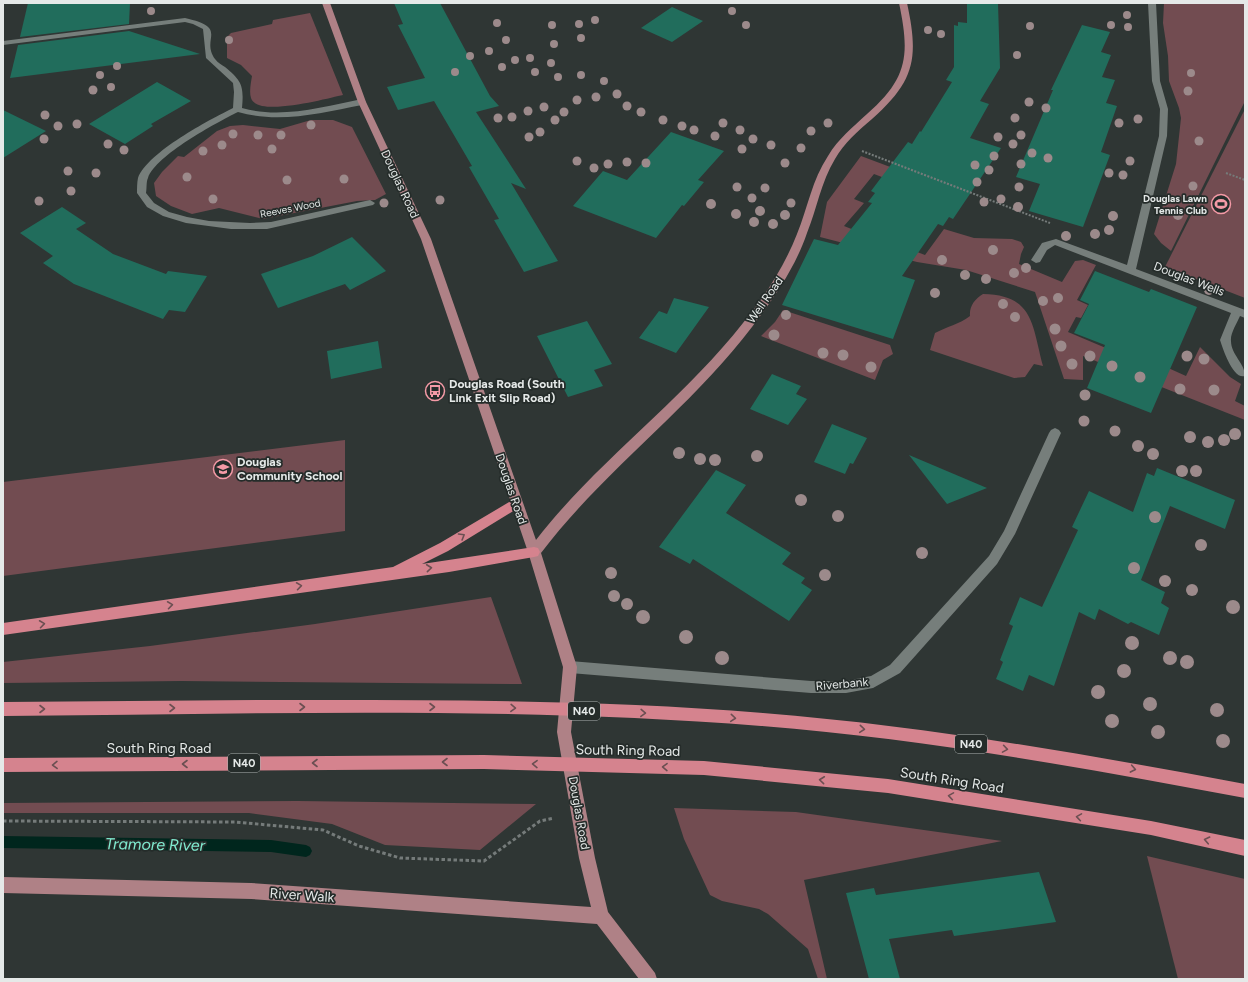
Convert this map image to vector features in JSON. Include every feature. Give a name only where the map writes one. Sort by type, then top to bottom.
[{"type":"highway","points":[[390,573],[444,547],[516,503]]},
{"type":"highway","points":[[3,629],[390,573],[449,566],[534,552]]},
{"type":"highway","name":"N40","points":[[3,709],[474,706],[694,715],[872,730],[1119,767],[1245,791]]},
{"type":"highway","name":"South Ring Road","points":[[3,765],[484,762],[704,768],[888,786],[1151,828],[1245,848]]},
{"type":"main road","name":"Douglas Road","points":[[326,3],[362,102],[426,239],[534,552],[570,667],[564,732],[587,858],[601,916],[649,979]]},
{"type":"main road","name":"Well Road","points":[[534,552],[565,513],[704,376],[762,306],[792,258],[803,231],[822,174],[841,143],[884,103],[905,76],[909,60],[910,39],[903,3]]},
{"type":"main road","name":"River Walk","points":[[3,885],[251,891],[601,916]]},
{"type":"street","points":[[1131,270],[1163,136],[1164,109],[1156,81],[1152,3]]},
{"type":"street","points":[[3,43],[150,23],[185,20],[204,25],[208,31],[210,57],[214,64],[238,82],[240,89],[237,109],[259,113],[303,113],[362,102]]},
{"type":"street","name":"Reeves Wood","points":[[237,109],[199,130],[155,163],[143,178],[141,186],[143,196],[149,203],[161,212],[177,219],[197,223],[263,226],[370,202]]},
{"type":"street","name":"Douglas Wells","points":[[1036,260],[1047,243],[1056,242],[1241,313],[1225,340],[1230,356],[1242,373]]},
{"type":"street","name":"Riverbank","points":[[570,667],[811,687],[846,686],[873,682],[895,670],[993,560],[1009,534],[1055,433]]},
{"type":"path","points":[[841,143],[1052,224]]},
{"type":"path","points":[[1226,173],[1245,180]]},
{"type":"path","points":[[3,821],[235,822],[323,830],[359,846],[400,858],[484,861],[540,821],[579,812]]},
{"type":"shaded area","points":[[1164,3],[1245,3],[1245,101],[1171,251],[1161,243],[1154,234],[1176,164],[1181,118],[1169,81],[1168,56],[1163,23]]},
{"type":"shaded area","points":[[310,13],[343,95],[309,103],[279,107],[256,104],[250,96],[252,76],[241,65],[227,58],[227,37],[231,33],[272,24],[273,20]]},
{"type":"shaded area","name":"Douglas Lawn Tennis Club","points":[[1245,109],[1245,298],[1165,267]]},
{"type":"shaded area","points":[[311,120],[333,120],[352,127],[386,194],[375,200],[357,201],[263,219],[219,208],[192,214],[171,206],[156,196],[154,183],[162,172],[178,156],[184,157],[217,131],[230,126],[243,125],[280,129]]},
{"type":"shaded area","points":[[861,156],[925,180],[895,182],[874,174],[854,199],[864,203],[844,226],[884,242],[886,240],[925,255],[944,229],[974,238],[1012,239],[1021,242],[1024,247],[1019,264],[1062,282],[1075,261],[1083,260],[1096,265],[1077,300],[1088,305],[1081,318],[1076,317],[1068,332],[1120,354],[1166,367],[1186,376],[1200,347],[1230,377],[1241,384],[1235,401],[1245,406],[1245,420],[1083,356],[1083,380],[1064,379],[1035,292],[966,270],[917,262],[820,237],[827,202]]},
{"type":"shaded area","points":[[983,294],[1000,296],[1012,300],[1021,306],[1033,325],[1043,366],[1034,364],[1025,377],[1014,378],[930,350],[935,333],[970,316],[970,309],[973,303]]},
{"type":"shaded area","points":[[783,310],[890,345],[893,354],[883,360],[875,380],[761,336],[775,322]]},
{"type":"shaded area","points":[[345,440],[345,531],[3,576],[3,482]]},
{"type":"shaded area","points":[[491,597],[522,684],[181,681],[3,683],[3,662],[150,646],[315,624]]},
{"type":"shaded area","points":[[297,801],[536,804],[480,850],[385,845],[332,824],[249,813],[3,813],[3,803]]},
{"type":"shaded area","points":[[674,808],[796,812],[1002,841],[804,880],[827,979],[818,979],[808,949],[768,914],[759,909],[722,901],[710,895],[684,839]]},
{"type":"shaded area","points":[[1147,856],[1245,879],[1245,979],[1178,979]]},
{"type":"building","points":[[28,3],[130,3],[129,24],[20,37]]},
{"type":"building","points":[[394,3],[440,3],[490,96],[499,106],[476,112],[526,189],[511,183],[558,261],[524,272],[494,220],[499,219],[469,167],[472,166],[434,101],[398,110],[387,87],[425,78],[398,25],[403,24]]},
{"type":"building","points":[[967,3],[998,3],[1000,68],[980,101],[989,104],[970,138],[1001,148],[953,219],[949,217],[943,226],[938,224],[902,276],[915,280],[893,339],[782,305],[814,239],[838,245],[872,203],[868,202],[875,193],[871,191],[908,142],[912,144],[920,131],[921,132],[952,82],[946,80],[954,67],[954,25],[958,26],[958,22],[967,23]]},
{"type":"building","points":[[672,7],[703,21],[672,42],[641,28]]},
{"type":"building","points":[[1082,25],[1110,32],[1101,52],[1111,55],[1102,77],[1115,80],[1106,103],[1117,106],[1101,152],[1110,155],[1083,227],[1029,211],[1040,184],[1016,177],[1053,90],[1051,90]]},
{"type":"building","points":[[129,31],[200,54],[10,78],[18,45]]},
{"type":"building","points":[[157,82],[191,101],[151,124],[153,126],[125,144],[89,124]]},
{"type":"building","points":[[3,110],[46,131],[3,158]]},
{"type":"building","points":[[671,132],[724,151],[698,180],[704,182],[684,206],[682,205],[656,238],[573,206],[603,171],[627,180]]},
{"type":"building","points":[[62,207],[86,223],[76,229],[113,254],[166,274],[168,271],[207,276],[185,312],[169,310],[163,319],[74,284],[43,263],[53,256],[20,233]]},
{"type":"building","points":[[352,237],[386,271],[350,290],[345,284],[278,308],[261,274],[313,256]]},
{"type":"building","points":[[1095,271],[1149,292],[1151,289],[1197,307],[1151,413],[1087,388],[1105,345],[1074,333],[1089,304],[1080,300]]},
{"type":"building","points":[[674,298],[709,307],[676,353],[639,338],[659,311],[667,314]]},
{"type":"building","points":[[587,321],[612,364],[594,370],[603,386],[568,397],[537,336]]},
{"type":"building","points":[[378,341],[382,368],[331,379],[327,351]]},
{"type":"building","points":[[772,374],[801,386],[796,394],[807,399],[788,425],[750,409]]},
{"type":"building","points":[[832,424],[867,438],[853,464],[850,463],[845,474],[814,462]]},
{"type":"building","points":[[909,455],[987,488],[947,504]]},
{"type":"building","points":[[1157,468],[1235,500],[1225,529],[1170,506],[1141,580],[1165,592],[1161,603],[1169,608],[1159,635],[1131,622],[1128,624],[1099,609],[1095,620],[1079,612],[1054,686],[1029,675],[1023,691],[996,679],[1003,662],[1000,660],[1013,626],[1009,624],[1020,597],[1042,607],[1078,530],[1072,527],[1089,491],[1133,512],[1147,473],[1154,476]]},
{"type":"building","points":[[716,470],[746,485],[726,513],[791,553],[782,564],[805,578],[801,583],[812,590],[789,621],[693,559],[690,564],[659,547]]},
{"type":"building","points":[[1039,872],[1056,922],[954,936],[952,930],[889,939],[900,979],[869,979],[846,893],[874,888],[876,895]]},
{"type":"waterway","name":"Tramore River","points":[[3,842],[271,846],[306,851]]},
{"type":"place","name":"Douglas Lawn Tennis Club","points":[[1221,204]]},
{"type":"place","name":"Douglas Road (South Link Exit Slip Road)","points":[[435,391]]},
{"type":"place","name":"Douglas Community School","points":[[223,469]]}]
